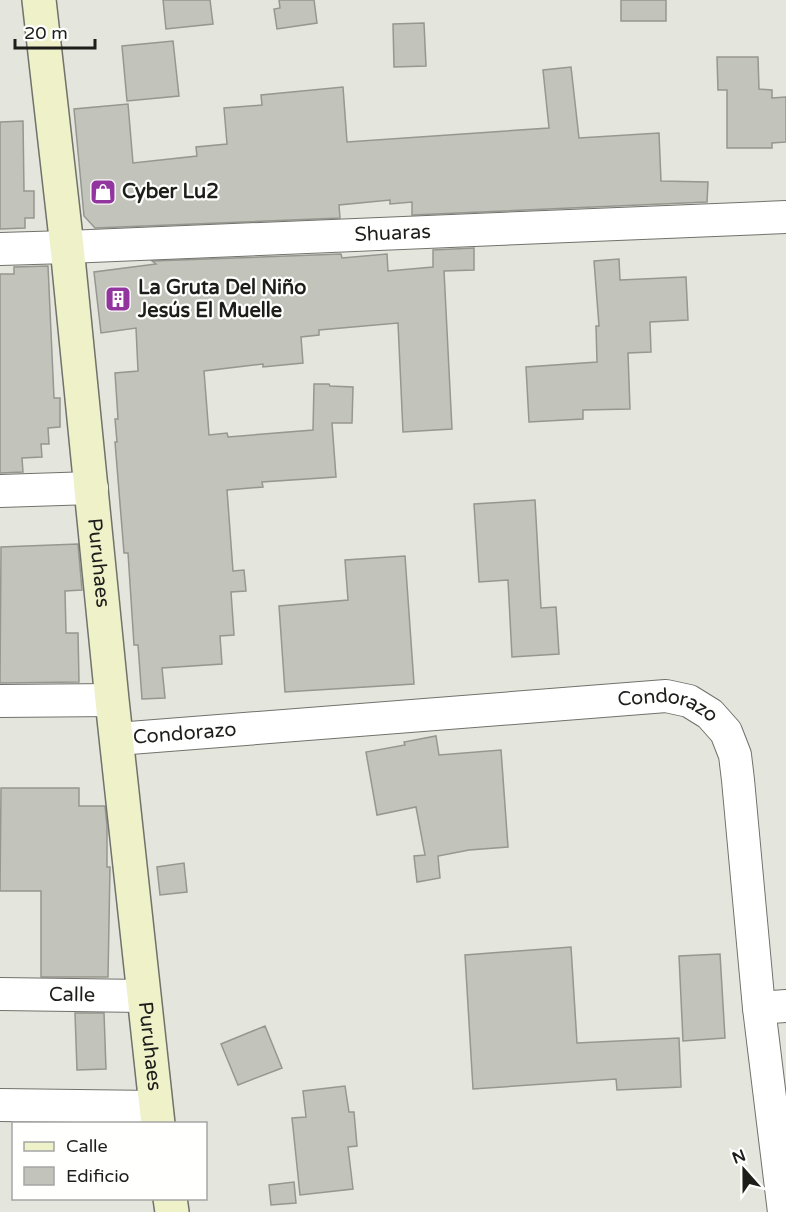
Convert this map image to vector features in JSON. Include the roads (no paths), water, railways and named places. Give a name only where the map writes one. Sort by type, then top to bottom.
[{"type":"street","name":"Puruhaes","points":[[39,0],[68,247],[112,700],[157,1115]]},
{"type":"street","name":"Shuaras","points":[[0,249],[786,217]]},
{"type":"street","points":[[0,491],[92,488]]},
{"type":"street","name":"Condorazo","points":[[117,739],[666,696],[689,701],[710,714],[726,732],[735,754],[772,1007],[784,1212]]},
{"type":"street","points":[[0,701],[112,700]]},
{"type":"street","name":"Calle","points":[[0,994],[144,996]]},
{"type":"street","points":[[0,1105],[157,1115]]},
{"type":"place","name":"Cyber Lu2","points":[[103,192]]},
{"type":"place","name":"La Gruta Del Niño Jesús El Muelle","points":[[118,299]]}]
